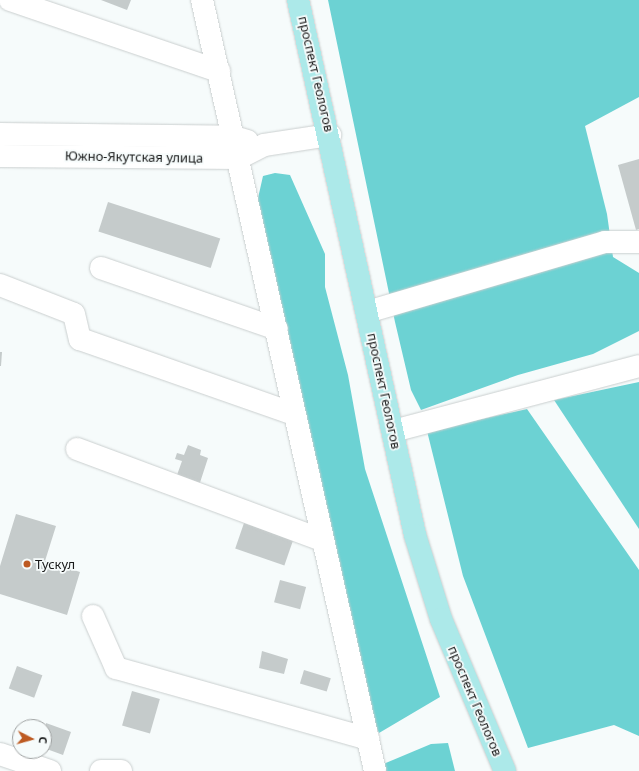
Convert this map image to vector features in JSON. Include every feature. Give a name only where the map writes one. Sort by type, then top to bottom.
[{"type":"main road","name":"проспект Геологов","points":[[298,0],[330,135],[415,535],[441,619],[505,771]]},
{"type":"street","points":[[10,0],[219,71]]},
{"type":"street","points":[[202,0],[237,148],[294,414],[375,771]]},
{"type":"street","name":"Южно-Якутская улица","points":[[0,134],[237,148]]},
{"type":"street","name":"Южно-Якутская улица","points":[[0,156],[237,148],[330,135]]},
{"type":"street","points":[[367,312],[605,242],[639,242]]},
{"type":"street","points":[[102,268],[277,329]]},
{"type":"street","points":[[0,285],[74,314],[80,339],[294,414]]},
{"type":"street","points":[[393,430],[639,366]]},
{"type":"street","points":[[77,449],[322,540]]},
{"type":"street","points":[[94,616],[116,668],[368,739]]},
{"type":"street","points":[[0,754],[50,771]]},
{"type":"street","points":[[101,771],[121,771]]},
{"type":"shaded area","points":[[328,0],[639,0],[639,97],[585,126],[607,214],[613,257],[639,273],[639,331],[593,354],[518,375],[421,410],[411,390],[395,322]]},
{"type":"shaded area","points":[[275,173],[290,175],[325,254],[325,287],[348,375],[365,469],[440,697],[379,733],[366,706],[256,207],[263,176]]},
{"type":"shaded area","points":[[639,382],[639,529],[554,400]]},
{"type":"shaded area","points":[[527,409],[639,570],[639,736],[614,725],[528,748],[463,576],[427,431]]},
{"type":"shaded area","points":[[448,743],[455,771],[383,771],[381,765],[431,744]]},
{"type":"building","points":[[101,0],[131,0],[127,10]]},
{"type":"building","points":[[639,159],[639,229],[636,230],[618,165]]},
{"type":"building","points":[[108,202],[220,238],[211,268],[98,231]]},
{"type":"building","points":[[0,352],[2,352],[1,366],[0,366]]},
{"type":"building","points":[[188,445],[201,450],[200,455],[208,458],[195,498],[177,475],[182,461],[175,459],[177,453],[184,455]]},
{"type":"building","name":"Тускул","points":[[16,514],[56,526],[45,561],[80,572],[67,615],[0,594],[0,566]]},
{"type":"building","points":[[244,523],[293,540],[284,565],[235,549]]},
{"type":"building","points":[[280,580],[306,587],[300,609],[274,602]]},
{"type":"building","points":[[262,651],[288,659],[284,674],[259,668]]},
{"type":"building","points":[[17,666],[42,675],[34,698],[9,689]]},
{"type":"building","points":[[304,670],[331,678],[327,692],[300,683]]},
{"type":"building","points":[[132,691],[160,699],[150,734],[122,726]]},
{"type":"building","points":[[52,725],[71,732],[63,755],[52,751]]},
{"type":"place","name":"Тускул","points":[[27,564]]}]
